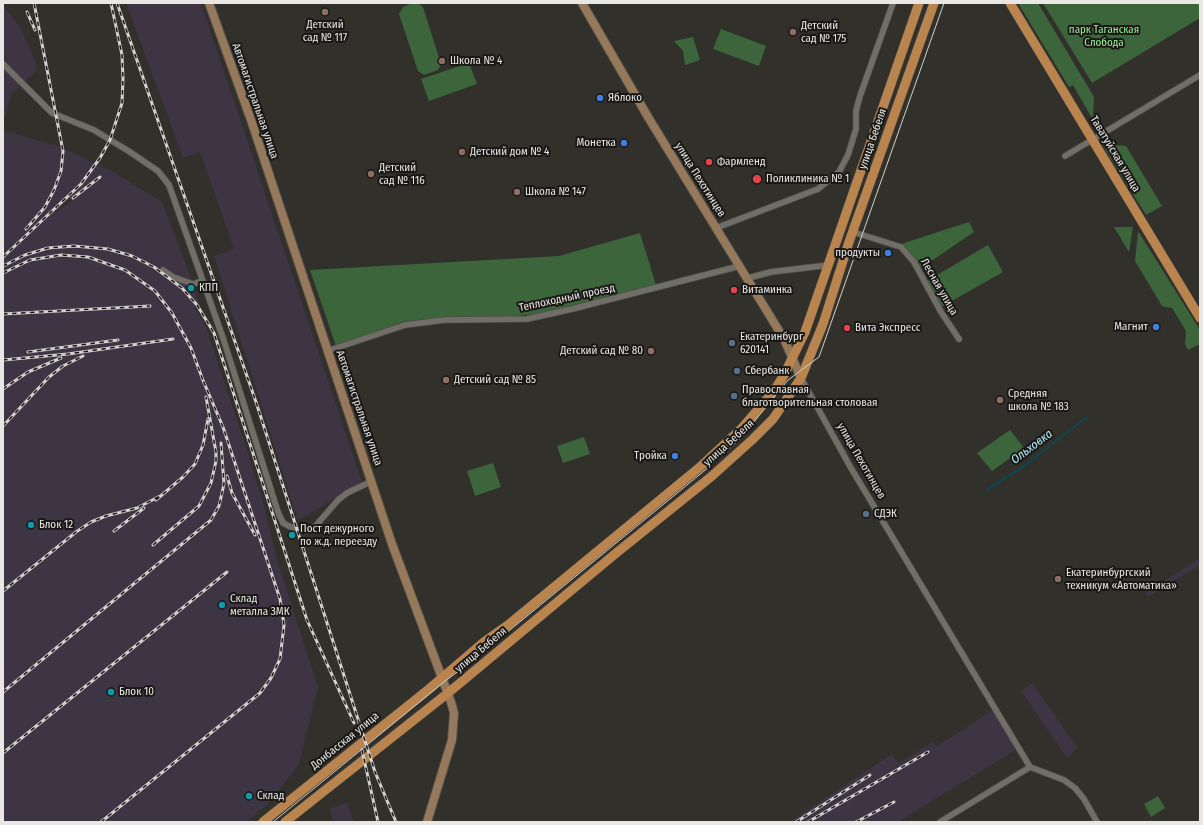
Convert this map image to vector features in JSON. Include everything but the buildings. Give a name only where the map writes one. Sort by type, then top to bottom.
[{"type":"main road","name":"Автомагистральная улица","points":[[209,3],[251,120],[392,544],[448,693],[454,713],[453,732],[427,822]]},
{"type":"main road","name":"улица Пехотинцев","points":[[582,3],[648,117],[748,278],[793,357],[801,378]]},
{"type":"main road","name":"улица Бебеля","points":[[442,677],[648,510],[725,445],[774,390],[793,357],[805,332],[919,3]]},
{"type":"main road","name":"улица Бебеля","points":[[448,693],[615,554],[712,476],[754,439],[773,419],[801,378],[823,324],[853,232],[934,3]]},
{"type":"main road","name":"Таватуйская улица","points":[[1010,3],[1200,318]]},
{"type":"main road","name":"Донбасская улица","points":[[263,822],[442,677]]},
{"type":"main road","points":[[286,822],[448,693]]},
{"type":"street","points":[[716,228],[818,189],[839,172],[848,155],[856,129],[856,111],[860,96],[893,3]]},
{"type":"street","points":[[3,64],[52,113],[100,134],[145,161],[162,175],[169,185],[222,338],[279,516],[283,523],[297,530],[305,531],[313,529],[338,500],[348,493],[372,481]]},
{"type":"street","points":[[1064,156],[1200,75]]},
{"type":"street","name":"Лесная улица","points":[[853,232],[901,248],[914,262],[941,312],[959,340]]},
{"type":"street","points":[[748,278],[771,272],[829,265]]},
{"type":"street","name":"Теплоходный проезд","points":[[327,351],[405,325],[444,320],[527,319],[740,266]]},
{"type":"street","points":[[164,270],[173,276],[193,284],[202,281]]},
{"type":"street","name":"улица Пехотинцев","points":[[801,378],[851,468],[1030,767]]},
{"type":"street","points":[[940,822],[1030,767],[1064,780],[1075,788],[1084,799],[1097,822]]},
{"type":"shaded area","points":[[126,3],[201,3],[362,482],[298,521],[214,256],[234,249],[200,152],[183,158]]},
{"type":"shaded area","points":[[3,5],[22,30],[38,69],[11,94],[3,124]]},
{"type":"shaded area","points":[[3,130],[63,148],[112,171],[162,202],[189,272],[199,303],[194,307],[206,327],[247,450],[264,506],[277,559],[318,687],[299,764],[269,803],[246,822],[3,822]],"holes":[[[103,177],[53,215],[67,201]]]},
{"type":"shaded area","points":[[1200,558],[1200,565],[1148,597],[1145,593]]},
{"type":"shaded area","points":[[1032,683],[1078,748],[1067,758],[1021,691]]},
{"type":"shaded area","points":[[993,710],[1017,749],[898,822],[789,822],[892,754],[898,764],[933,742],[936,747]]},
{"type":"shaded area","points":[[347,802],[354,822],[333,822],[330,809]]},
{"type":"green space","points":[[412,3],[418,3],[423,7],[441,64],[438,70],[424,75],[418,71],[399,14],[403,7]]},
{"type":"green space","points":[[1018,3],[1038,3],[1094,97],[1093,120],[1073,85],[1069,87]]},
{"type":"green space","name":"парк Таганская Слобода","points":[[1043,3],[1200,3],[1200,18],[1092,83]]},
{"type":"green space","points":[[721,29],[766,46],[759,66],[713,49]]},
{"type":"green space","points":[[693,37],[700,60],[685,65],[683,51],[674,41]]},
{"type":"green space","points":[[469,63],[477,84],[429,101],[421,79]]},
{"type":"green space","points":[[1112,145],[1126,146],[1162,206],[1146,215],[1105,149]]},
{"type":"green space","points":[[969,222],[974,232],[918,270],[901,244]]},
{"type":"green space","points":[[1114,227],[1133,227],[1129,252]]},
{"type":"green space","points":[[1138,231],[1200,330],[1200,344],[1188,350],[1185,344],[1186,331],[1172,308],[1162,306],[1135,261]]},
{"type":"green space","points":[[640,233],[656,285],[544,313],[507,317],[426,319],[403,322],[336,346],[310,270],[559,256]]},
{"type":"green space","points":[[988,245],[1003,272],[941,307],[925,282]]},
{"type":"green space","points":[[1010,430],[1024,448],[992,471],[977,453]]},
{"type":"green space","points":[[584,437],[590,454],[563,463],[557,446]]},
{"type":"green space","points":[[493,463],[501,487],[475,496],[467,471]]},
{"type":"green space","points":[[1158,796],[1165,808],[1151,817],[1144,804]]},
{"type":"waterway","name":"Ольховка","points":[[987,490],[1025,465],[1087,417]]},
{"type":"tram line","points":[[273,822],[704,471],[740,439],[788,380],[819,357],[944,3]]},
{"type":"railway","points":[[26,229],[45,207],[54,190],[61,171],[63,151],[34,3]]},
{"type":"railway","points":[[3,257],[81,184],[100,158],[110,140],[122,103],[123,79],[122,55],[111,3]]},
{"type":"railway","points":[[117,3],[256,402],[375,772],[396,822]]},
{"type":"railway","points":[[27,12],[35,30]]},
{"type":"railway","points":[[73,198],[100,177]]},
{"type":"railway","points":[[3,266],[25,255],[48,248],[74,246],[108,249],[132,256],[154,267],[182,288],[197,305],[214,333],[307,620],[354,723]]},
{"type":"railway","points":[[3,273],[30,260],[61,255],[88,257],[125,270],[155,291],[172,313],[191,348],[204,383]]},
{"type":"railway","points":[[3,314],[150,306]]},
{"type":"railway","points":[[3,360],[68,354],[173,339]]},
{"type":"railway","points":[[28,352],[118,340]]},
{"type":"railway","points":[[3,426],[49,377],[63,366],[83,356]]},
{"type":"railway","points":[[3,389],[28,372],[61,358]]},
{"type":"railway","points":[[101,822],[260,693],[271,678],[280,659],[284,625],[280,599],[223,427],[202,378]]},
{"type":"railway","points":[[153,545],[199,506],[211,483],[216,461],[216,452],[206,397]]},
{"type":"railway","points":[[156,500],[183,477],[195,464],[203,445],[208,419]]},
{"type":"railway","points":[[3,692],[211,520],[219,506],[224,484],[221,443]]},
{"type":"railway","points":[[227,476],[232,493],[255,535]]},
{"type":"railway","points":[[3,591],[76,532],[91,522],[106,516],[137,508],[160,496]]},
{"type":"railway","points":[[114,531],[144,508]]},
{"type":"railway","points":[[3,753],[227,572]]},
{"type":"railway","points":[[362,750],[378,822]]},
{"type":"railway","points":[[808,822],[928,752]]},
{"type":"railway","points":[[796,822],[870,775]]},
{"type":"railway","points":[[856,822],[894,802]]},
{"type":"place","name":"Детский сад № 117","points":[[325,12]]},
{"type":"place","name":"Детский сад № 175","points":[[793,32]]},
{"type":"place","name":"Школа № 4","points":[[442,61]]},
{"type":"place","name":"Яблоко","points":[[600,98]]},
{"type":"place","name":"Монетка","points":[[624,143]]},
{"type":"place","name":"Детский дом № 4","points":[[462,152]]},
{"type":"place","name":"Фармленд","points":[[709,162]]},
{"type":"place","name":"Детский сад № 116","points":[[371,174]]},
{"type":"place","name":"Поликлиника № 1","points":[[757,179]]},
{"type":"place","name":"Школа № 147","points":[[517,192]]},
{"type":"place","name":"продукты","points":[[888,253]]},
{"type":"place","name":"КПП","points":[[191,288]]},
{"type":"place","name":"Витаминка","points":[[734,290]]},
{"type":"place","name":"Магнит","points":[[1156,327]]},
{"type":"place","name":"Вита Экспресс","points":[[847,328]]},
{"type":"place","name":"Екатеринбург 620141","points":[[732,343]]},
{"type":"place","name":"Детский сад № 80","points":[[651,351]]},
{"type":"place","name":"Сбербанк","points":[[737,371]]},
{"type":"place","name":"Детский сад № 85","points":[[446,380]]},
{"type":"place","name":"Православная благотворительная столовая","points":[[734,396]]},
{"type":"place","name":"Средняя школа № 183","points":[[1000,400]]},
{"type":"place","name":"Тройка","points":[[675,456]]},
{"type":"place","name":"СДЭК","points":[[866,514]]},
{"type":"place","name":"Блок 12","points":[[31,525]]},
{"type":"place","name":"Пост дежурного по ж.д. переезду","points":[[292,535]]},
{"type":"place","name":"Екатеринбургский техникум «Автоматика»","points":[[1058,579]]},
{"type":"place","name":"Склад металла ЗМК","points":[[222,605]]},
{"type":"place","name":"Блок 10","points":[[111,692]]},
{"type":"place","name":"Склад","points":[[249,796]]}]
